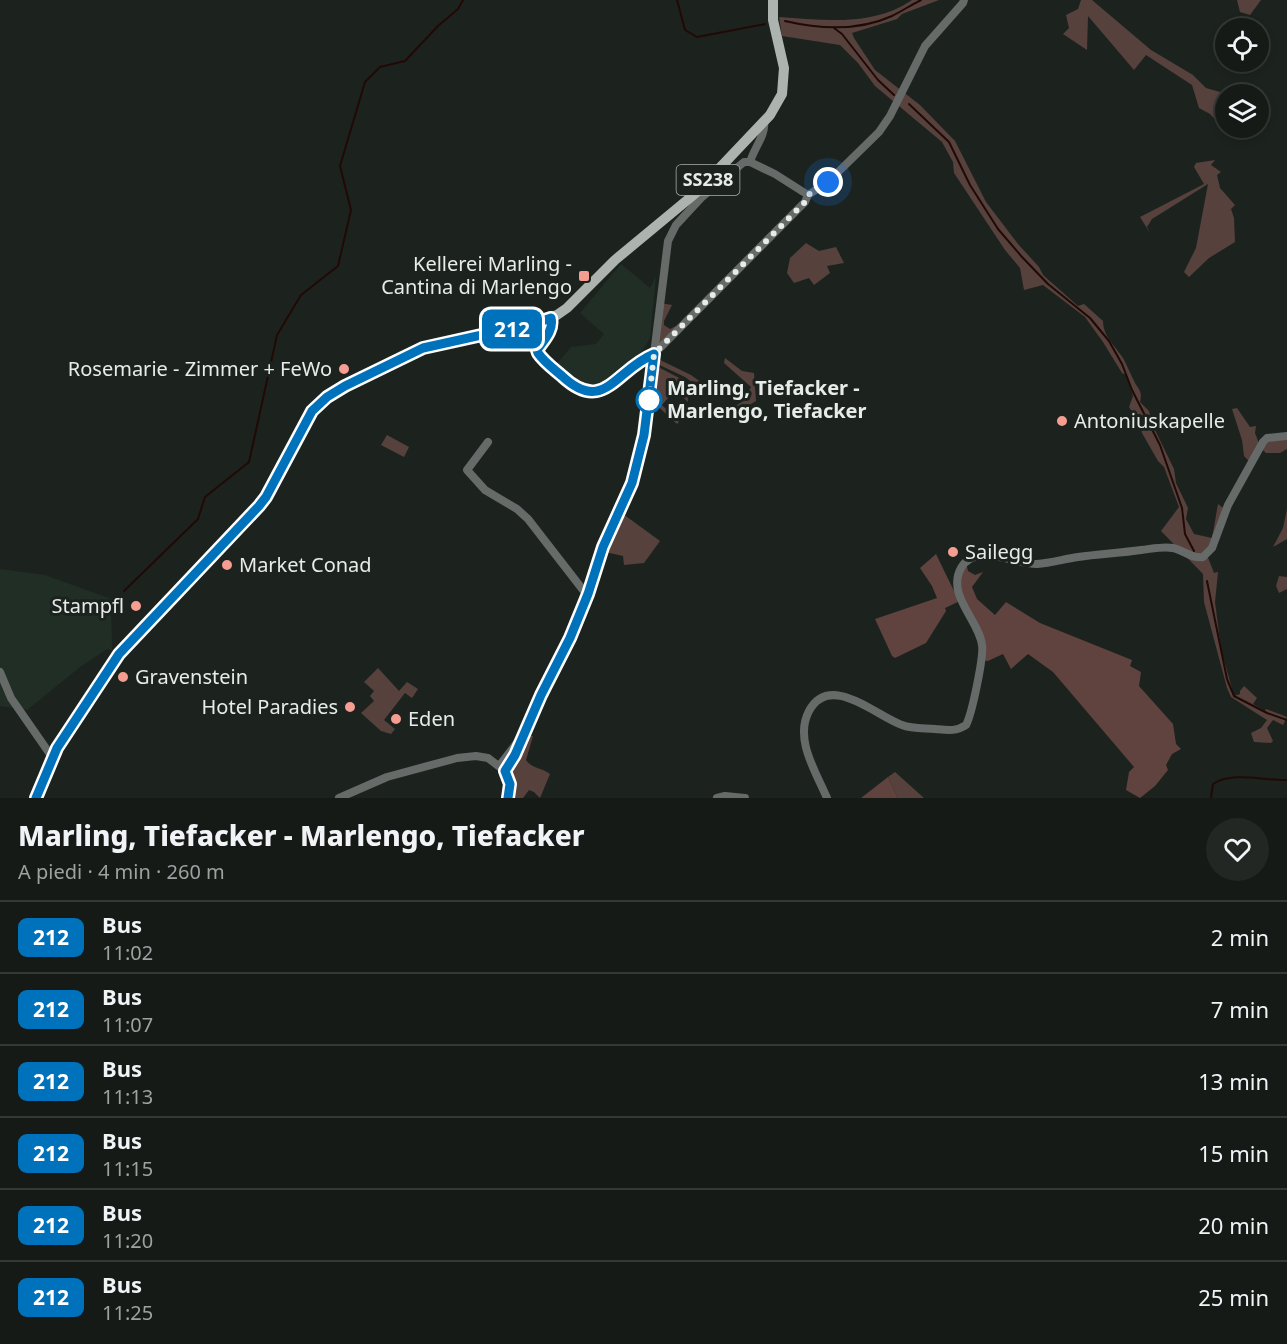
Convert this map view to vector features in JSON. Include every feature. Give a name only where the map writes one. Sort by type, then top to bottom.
[{"type":"main road","name":"SS238","points":[[36,798],[52,757],[124,648],[251,516],[266,497],[301,430],[312,411],[320,403],[345,386],[423,348],[551,318],[567,308],[615,260],[699,195],[764,122],[777,104],[784,82],[784,68],[773,20],[773,0]]},
{"type":"street","points":[[551,318],[553,324],[537,350],[538,353],[571,384],[586,392],[594,393],[603,389],[636,363],[654,354],[805,202],[808,195],[828,182],[879,132],[890,116],[925,46],[964,0]]},
{"type":"street","points":[[750,162],[763,134],[764,122]]},
{"type":"street","points":[[502,768],[521,738],[570,638],[588,594],[603,547],[632,483],[641,453],[668,241],[676,225],[699,195],[744,162],[750,162],[808,195]]},
{"type":"street","points":[[827,798],[810,760],[804,731],[804,722],[810,708],[819,698],[837,694],[844,696],[907,726],[957,730],[966,725],[973,701],[982,650],[981,639],[963,605],[958,588],[958,574],[966,562],[974,557],[986,555],[1029,564],[1046,563],[1078,557],[1173,548],[1192,557],[1203,557],[1212,548],[1228,505],[1263,442],[1267,438],[1287,436]]},
{"type":"street","points":[[488,442],[467,470],[485,490],[517,509],[528,519],[588,594]]},
{"type":"street","points":[[0,672],[11,698],[52,757]]},
{"type":"street","points":[[339,798],[387,777],[457,758],[476,756],[488,758],[502,768],[510,784],[508,798]]},
{"type":"street","points":[[717,798],[725,796],[745,798]]},
{"type":"shaded area","points":[[912,0],[939,0],[902,14],[897,19],[852,33],[854,38],[875,70],[920,105],[955,141],[986,202],[1043,275],[1078,306],[1084,304],[1103,321],[1107,336],[1123,358],[1140,390],[1140,402],[1149,411],[1154,428],[1174,469],[1176,483],[1188,508],[1186,519],[1194,534],[1212,538],[1218,504],[1226,510],[1207,555],[1214,573],[1218,572],[1215,602],[1221,649],[1234,696],[1240,694],[1244,686],[1257,698],[1253,704],[1265,711],[1266,709],[1287,717],[1283,725],[1273,720],[1267,728],[1273,741],[1271,743],[1254,742],[1251,733],[1261,728],[1267,720],[1231,697],[1227,688],[1204,602],[1203,574],[1161,531],[1179,507],[1164,467],[1158,461],[1129,407],[1133,396],[1127,375],[1122,373],[1085,317],[1043,285],[1024,290],[1020,268],[1005,250],[954,173],[953,162],[942,142],[875,86],[858,63],[840,45],[782,36],[779,17],[830,20],[864,18],[897,9]]},
{"type":"shaded area","points":[[1081,0],[1092,0],[1151,50],[1193,75],[1206,88],[1215,91],[1215,119],[1199,108],[1192,85],[1146,55],[1134,70],[1088,16],[1087,50],[1063,34],[1069,28],[1066,15],[1078,9]]},
{"type":"shaded area","points":[[1237,0],[1261,0],[1250,15],[1240,12]]},
{"type":"shaded area","points":[[1215,160],[1211,165],[1221,172],[1217,175],[1220,188],[1235,205],[1231,209],[1234,218],[1235,242],[1209,258],[1189,277],[1184,272],[1196,248],[1208,184],[1152,219],[1147,227],[1150,233],[1140,217],[1204,184],[1194,167],[1196,163]]},
{"type":"shaded area","points":[[806,243],[819,251],[836,247],[844,263],[827,266],[830,273],[814,285],[809,278],[794,283],[787,273],[790,258]]},
{"type":"shaded area","points":[[621,264],[650,288],[656,276],[650,338],[641,353],[602,385],[591,388],[581,381],[578,384],[556,365],[571,347],[596,344],[604,334],[580,313]]},
{"type":"shaded area","points":[[660,303],[672,305],[664,325],[670,329],[676,326],[678,330],[654,354]]},
{"type":"shaded area","points":[[654,357],[691,375],[705,385],[701,389],[685,377],[653,362]]},
{"type":"shaded area","points":[[725,358],[742,371],[754,373],[756,401],[730,417],[726,413],[744,400],[751,387],[724,363]]},
{"type":"shaded area","points":[[660,368],[687,382],[688,402],[675,390],[662,405],[679,422],[677,424],[652,401],[656,371]]},
{"type":"shaded area","points":[[1237,408],[1250,427],[1256,426],[1255,433],[1260,446],[1263,442],[1287,436],[1287,449],[1280,453],[1266,453],[1260,447],[1251,463],[1244,456],[1242,440],[1232,409]]},
{"type":"shaded area","points":[[387,435],[409,447],[404,457],[381,445]]},
{"type":"shaded area","points":[[1287,509],[1287,539],[1273,547],[1283,528]]},
{"type":"shaded area","points":[[623,514],[660,541],[644,563],[624,565],[623,556],[605,552]]},
{"type":"shaded area","points":[[936,554],[954,591],[966,562],[968,571],[975,575],[983,572],[972,587],[977,599],[995,615],[1006,602],[1040,623],[1132,660],[1130,666],[1141,672],[1139,686],[1173,724],[1176,744],[1181,749],[1172,754],[1166,765],[1168,770],[1155,786],[1140,798],[1126,790],[1129,772],[1134,767],[1053,672],[1028,654],[1011,669],[1003,654],[988,661],[981,660],[982,650],[962,600],[945,608],[946,611],[926,643],[895,658],[892,656],[875,619],[937,598],[920,568]]},
{"type":"shaded area","points":[[0,569],[45,575],[111,599],[112,650],[107,649],[80,667],[27,710],[0,706]]},
{"type":"shaded area","points":[[1279,576],[1287,577],[1287,589],[1279,593],[1276,586]]},
{"type":"shaded area","points":[[378,668],[399,691],[407,682],[418,689],[412,698],[405,693],[384,720],[395,729],[391,734],[381,731],[361,713],[374,701],[370,696],[374,691],[364,682]]},
{"type":"shaded area","points":[[527,735],[533,736],[526,760],[550,774],[540,798],[529,790],[523,798],[513,798],[512,773]]},
{"type":"shaded area","points":[[895,772],[924,798],[898,798],[888,777]]},
{"type":"shaded area","points":[[888,777],[898,798],[861,798]]},
{"type":"waterway","points":[[124,591],[198,519],[205,497],[249,462],[277,335],[301,295],[338,266],[351,210],[340,166],[365,82],[380,67],[405,61],[438,26],[458,9],[463,0]]},
{"type":"waterway","points":[[677,0],[685,30],[697,37],[765,24]]},
{"type":"waterway","points":[[785,21],[825,27],[866,24],[892,16],[921,0]]},
{"type":"waterway","points":[[834,28],[842,34],[878,80],[894,95]]},
{"type":"waterway","points":[[909,104],[949,142],[970,185],[998,229],[1048,284],[1090,318],[1109,341],[1160,445],[1182,508],[1185,534],[1194,551]]},
{"type":"waterway","points":[[1207,581],[1227,679],[1234,696],[1267,713],[1287,720]]},
{"type":"waterway","points":[[1211,797],[1213,784],[1229,778],[1287,780]]},
{"type":"bus line","name":"212","points":[[36,798],[57,748],[119,654],[251,516],[266,497],[301,430],[312,411],[320,403],[345,386],[423,348],[551,318],[553,324],[537,350],[538,353],[571,384],[586,392],[594,393],[603,389],[636,363],[654,354],[641,453],[632,483],[603,547],[588,594],[570,638],[541,695],[515,755],[505,771],[510,784],[508,798]]},
{"type":"place","name":"Kellerei Marling - Cantina di Marlengo","points":[[584,276]]},
{"type":"place","name":"Rosemarie - Zimmer + FeWo","points":[[344,369]]},
{"type":"place","name":"Marling, Tiefacker - Marlengo, Tiefacker","points":[[649,400]]},
{"type":"place","name":"Antoniuskapelle","points":[[1062,421]]},
{"type":"place","name":"Sailegg","points":[[953,552]]},
{"type":"place","name":"Market Conad","points":[[227,565]]},
{"type":"place","name":"Stampfl","points":[[136,606]]},
{"type":"place","name":"Gravenstein","points":[[123,677]]},
{"type":"place","name":"Hotel Paradies","points":[[350,707]]},
{"type":"place","name":"Eden","points":[[396,719]]},
{"type":"route","points":[[649,400],[654,354],[808,199],[808,195],[828,182]]}]
